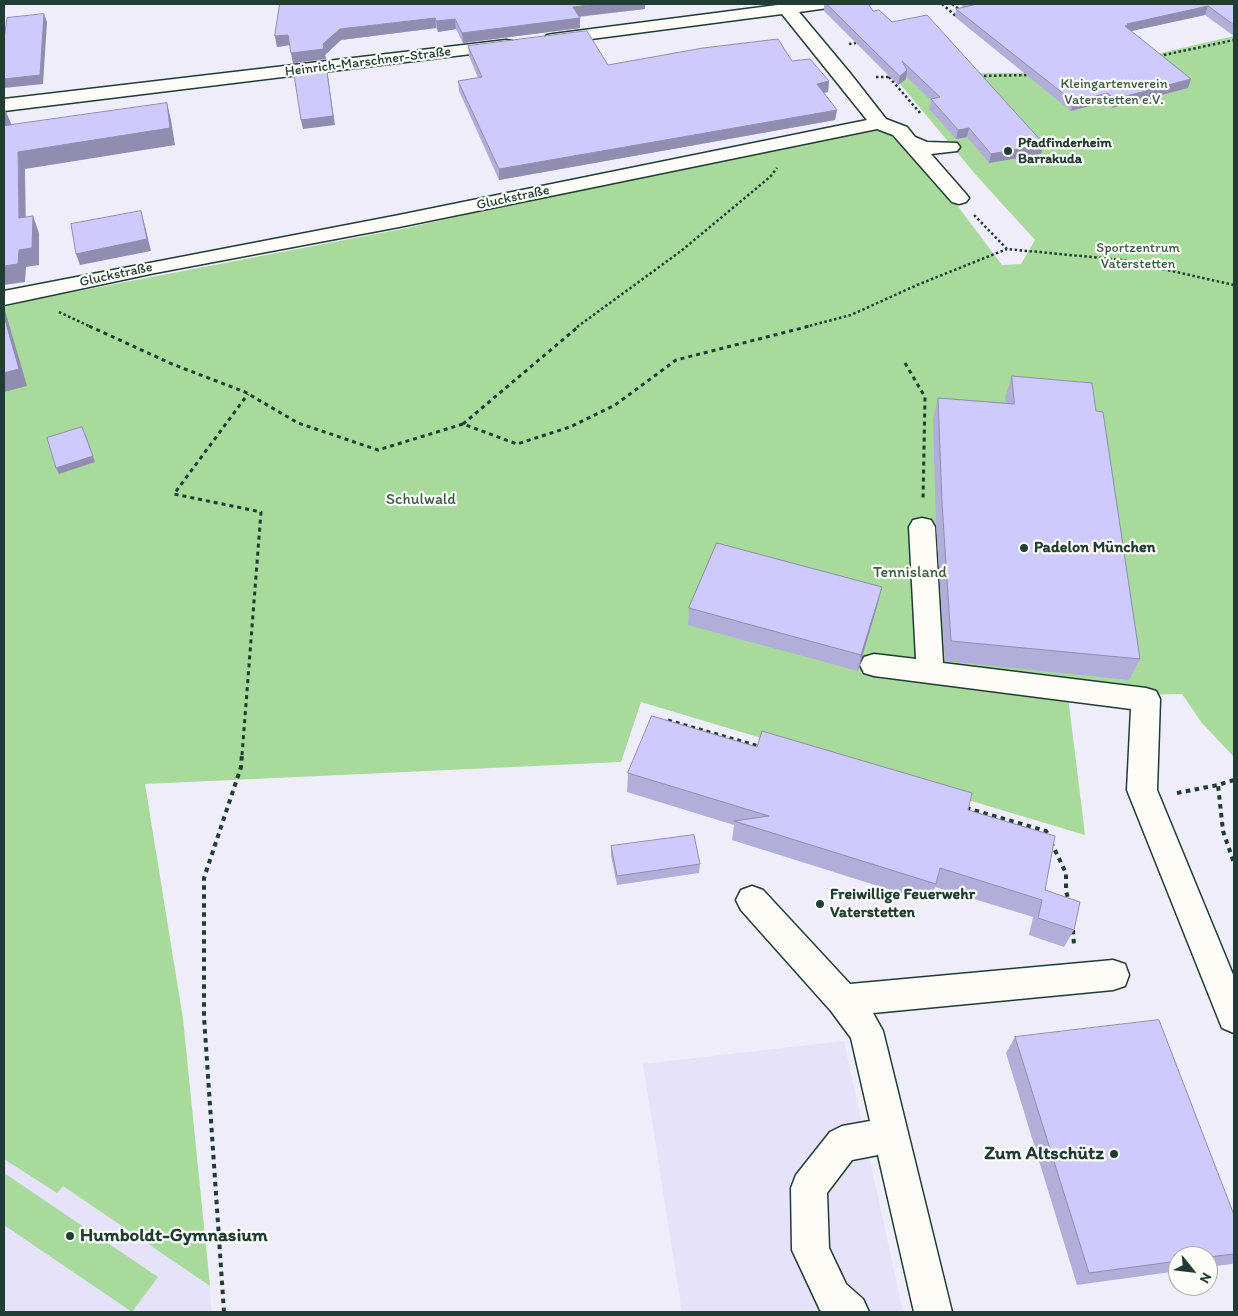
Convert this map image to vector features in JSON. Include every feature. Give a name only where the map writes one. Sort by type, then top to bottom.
[{"type":"street","name":"Heinrich-Marschner-Straße","points":[[4,105],[530,42],[822,4]]},
{"type":"street","points":[[787,9],[844,77],[879,123],[900,130],[959,198]]},
{"type":"street","name":"Gluckstraße","points":[[12,296],[400,221],[879,123]]},
{"type":"street","points":[[910,141],[920,147],[930,149],[950,147]]},
{"type":"street","points":[[922,527],[930,672]]},
{"type":"street","points":[[874,665],[1146,699],[1142,790],[1234,1017]]},
{"type":"street","points":[[752,900],[842,1000],[866,1031],[933,1312]]},
{"type":"street","points":[[842,1000],[1113,975]]},
{"type":"street","points":[[850,1312],[833,1297],[810,1250],[809,1188],[842,1144],[890,1135]]},
{"type":"path","points":[[942,4],[961,20]]},
{"type":"path","points":[[952,4],[966,15]]},
{"type":"path","points":[[1157,57],[1234,40]]},
{"type":"path","points":[[977,76],[1034,75],[1030,72]]},
{"type":"path","points":[[844,77],[898,77]]},
{"type":"path","points":[[12,296],[248,394],[298,423],[378,450],[463,424],[570,332],[681,251],[770,178]]},
{"type":"path","points":[[959,198],[982,226],[1007,249]]},
{"type":"path","points":[[463,424],[517,444],[570,427],[615,405],[676,360],[851,315],[917,284],[1007,249],[1123,260],[1234,285]]},
{"type":"path","points":[[905,363],[925,397],[922,527]]},
{"type":"path","points":[[224,1312],[204,1017],[204,878],[241,766],[261,512],[174,494],[248,394]]},
{"type":"path","points":[[668,720],[762,746]]},
{"type":"path","points":[[1146,798],[1218,785],[1234,780]]},
{"type":"path","points":[[1218,785],[1223,831],[1234,862]]},
{"type":"path","points":[[965,807],[1046,831],[1066,873],[1066,891],[1070,906]]},
{"type":"path","points":[[1073,920],[1075,979]]},
{"type":"shaded area","points":[[844,1041],[903,1312],[682,1312],[643,1064]]},
{"type":"shaded area","name":"Humboldt-Gymnasium","points":[[4,1125],[63,1186],[210,1286],[211,1312],[4,1312]]},
{"type":"green space","points":[[1234,36],[1234,757],[1202,723],[1182,694],[1068,697],[1085,835],[641,702],[621,762],[145,784],[183,1019],[210,1286],[63,1186],[57,1193],[4,1159],[4,307],[407,228],[575,190],[878,129],[895,133],[945,189],[1002,265],[1021,264],[1035,240],[976,175],[891,73],[1023,73],[1073,70],[1161,53]]},
{"type":"green space","points":[[4,1173],[158,1277],[132,1312],[4,1225]]},
{"type":"building","points":[[280,4],[598,4],[573,7],[580,18],[462,33],[455,19],[436,21],[435,18],[340,29],[323,44],[324,49],[291,53],[288,35],[275,36]]},
{"type":"building","points":[[827,4],[868,4],[873,11],[879,10],[892,22],[927,15],[1044,144],[991,154],[969,128],[958,130],[931,99],[940,97],[902,61],[907,70],[900,76]]},
{"type":"building","points":[[971,4],[1234,4],[1234,25],[1208,6],[1127,24],[1129,25],[1125,26],[1191,79],[1115,99],[1107,93],[1074,102],[956,9],[973,5]]},
{"type":"building","points":[[44,14],[40,75],[4,79],[4,39],[7,18]]},
{"type":"building","points":[[587,31],[608,65],[703,48],[778,39],[792,61],[810,59],[829,81],[817,84],[837,110],[499,169],[458,81],[482,77],[468,46]]},
{"type":"building","points":[[326,64],[333,116],[301,120],[293,68]]},
{"type":"building","points":[[167,103],[170,128],[18,152],[19,218],[33,216],[32,248],[19,250],[18,264],[4,266],[4,126]]},
{"type":"building","points":[[141,211],[147,239],[76,254],[71,224]]},
{"type":"building","points":[[4,316],[19,369],[4,373]]},
{"type":"building","name":"Padelon München","points":[[1012,376],[1092,383],[1096,411],[1103,412],[1140,659],[951,641],[942,503],[938,398],[1014,404]]},
{"type":"building","points":[[82,427],[93,456],[56,468],[47,438]]},
{"type":"building","points":[[717,543],[882,587],[861,655],[689,608]]},
{"type":"building","points":[[652,716],[757,747],[762,731],[972,793],[968,810],[1055,836],[1045,890],[1080,902],[1074,930],[1038,918],[1042,900],[940,868],[936,884],[734,821],[769,816],[628,773]]},
{"type":"building","points":[[694,835],[700,864],[617,876],[611,846]]},
{"type":"building","name":"Zum Altschütz","points":[[1159,1020],[1234,1215],[1234,1254],[1218,1256],[1218,1246],[1168,1246],[1168,1262],[1089,1273],[1015,1037]]},
{"type":"place","name":"Pfadfinderheim Barrakuda","points":[[1008,151]]},
{"type":"place","name":"Padelon München","points":[[1024,548]]},
{"type":"place","name":"Freiwillige Feuerwehr Vaterstetten","points":[[820,904]]},
{"type":"place","name":"Zum Altschütz","points":[[1114,1154]]},
{"type":"place","name":"Humboldt-Gymnasium","points":[[70,1236]]},
{"type":"park label","name":"Kleingartenverein Vaterstetten e.V.","points":[[1114,92]]},
{"type":"park label","name":"Sportzentrum Vaterstetten","points":[[1138,256]]},
{"type":"park label","name":"Schulwald","points":[[421,500]]},
{"type":"park label","name":"Tennisland","points":[[910,573]]}]
